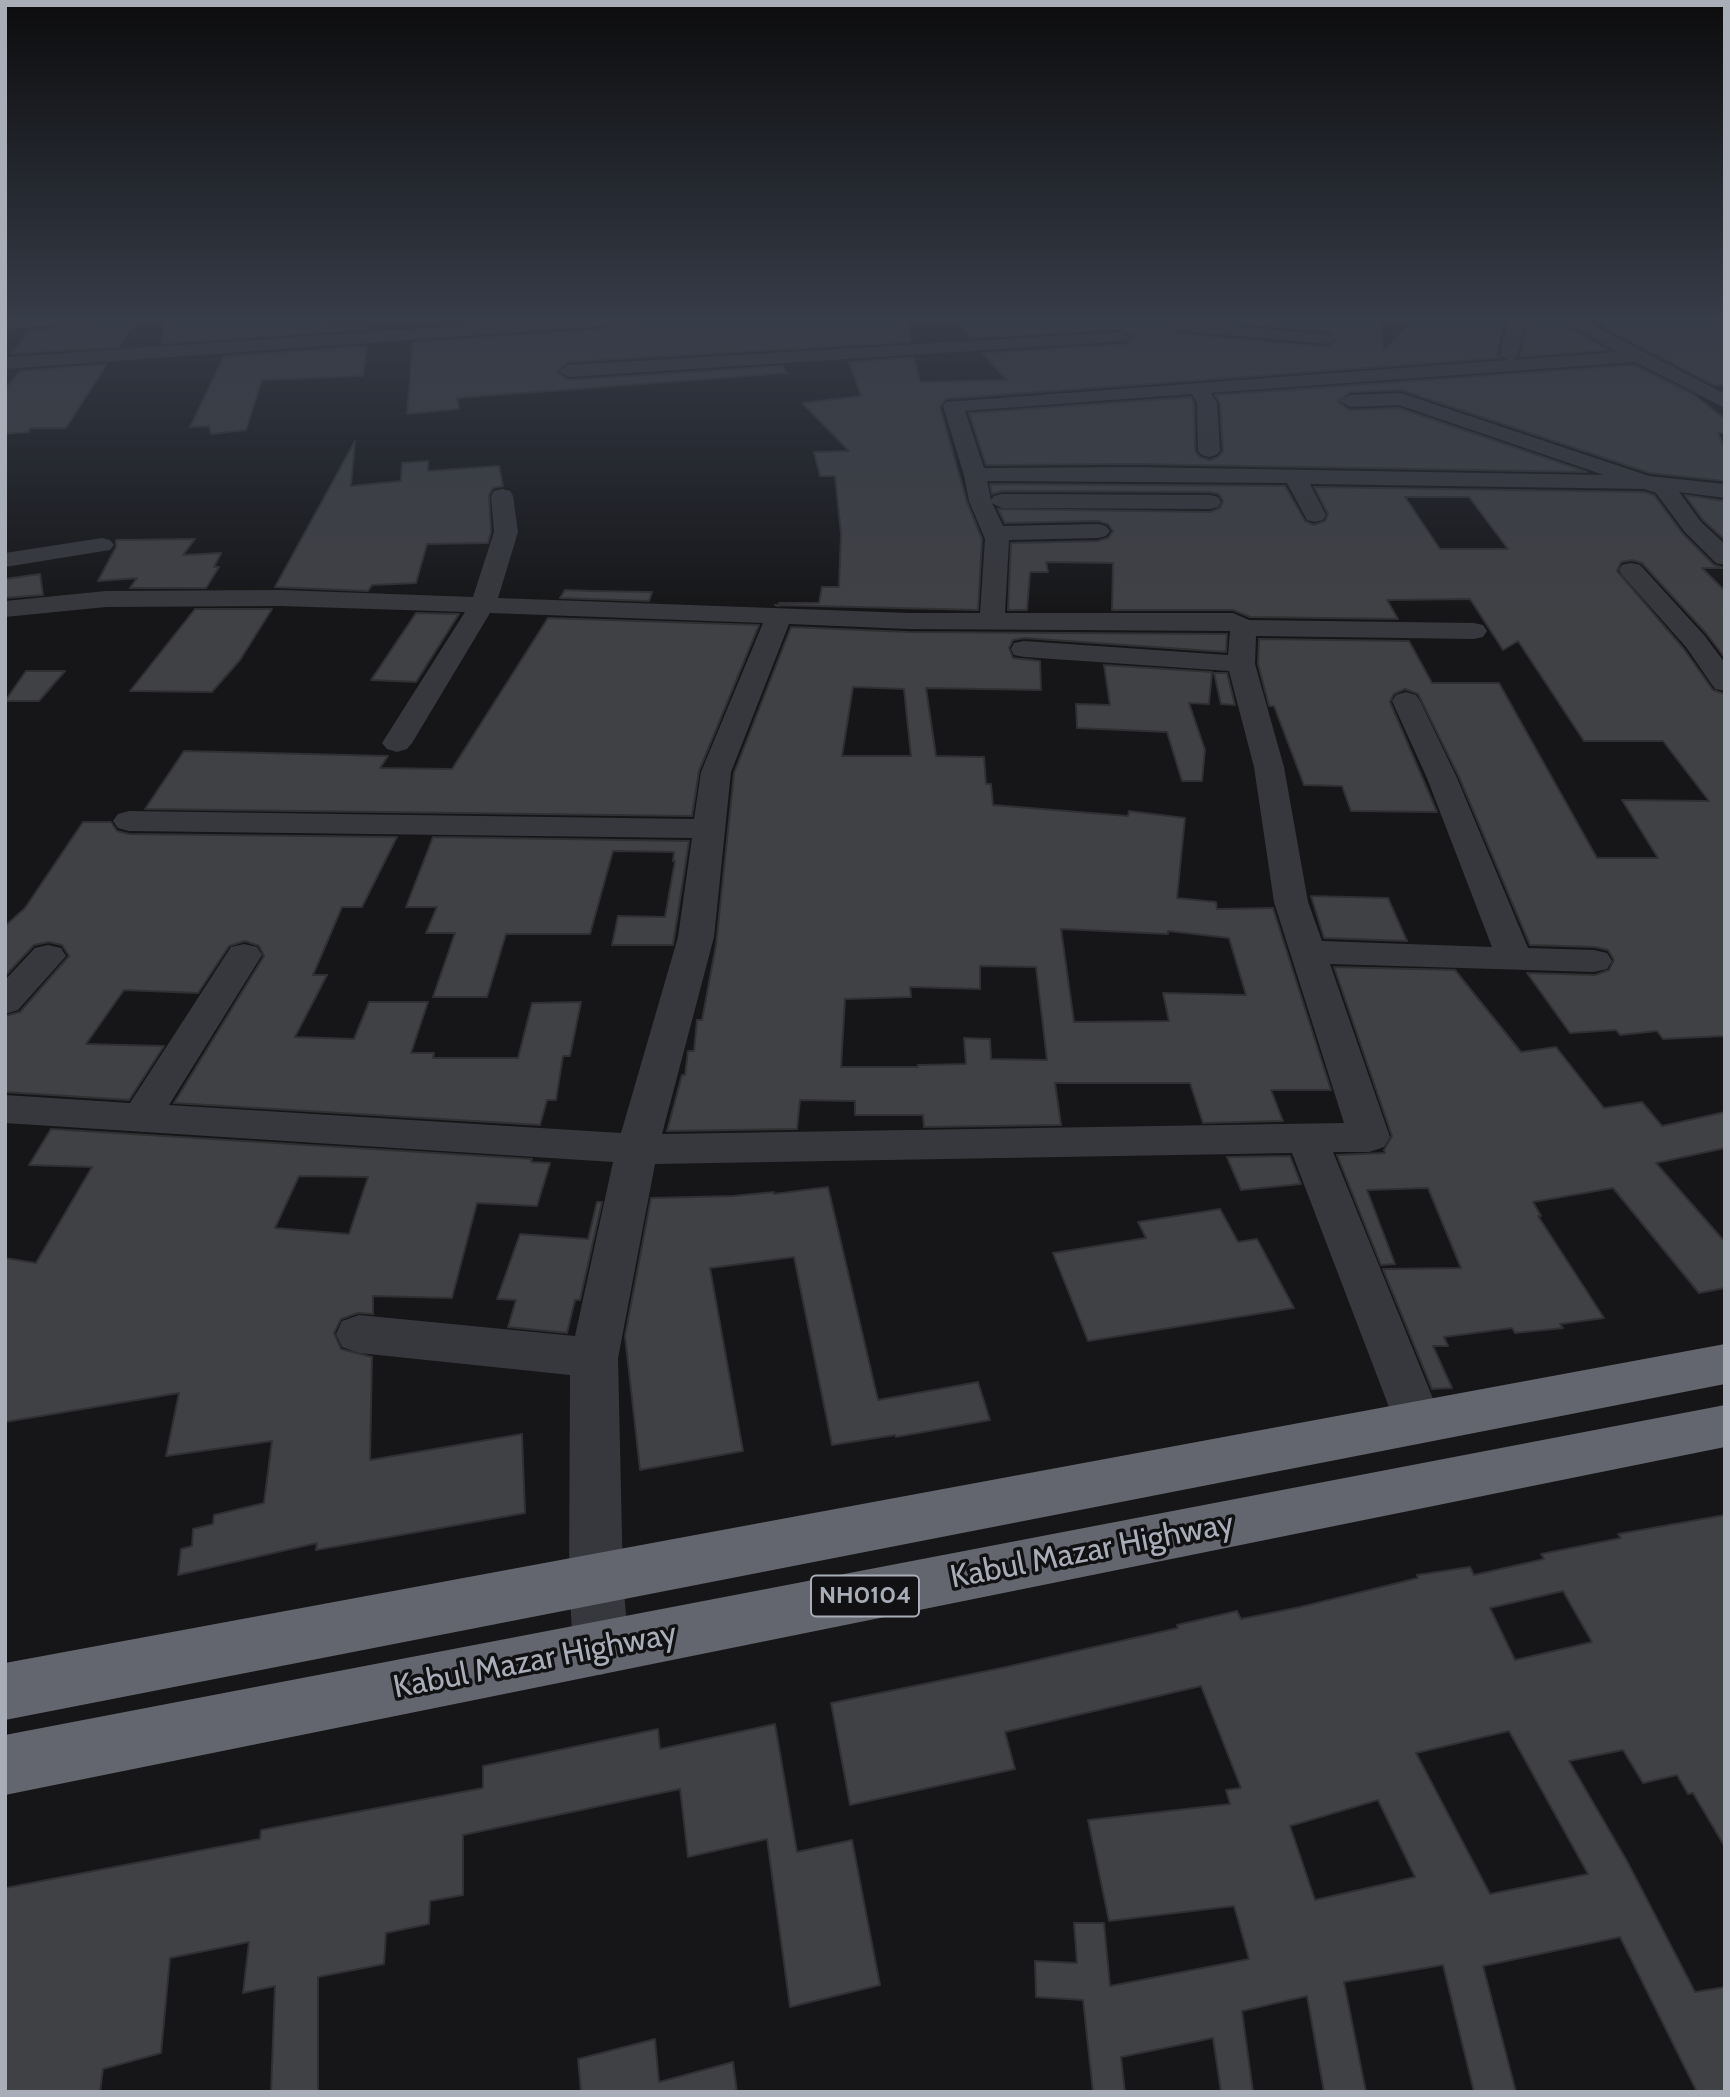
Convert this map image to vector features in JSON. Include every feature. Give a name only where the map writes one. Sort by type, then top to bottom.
[{"type":"highway","name":"NH0104","points":[[5,1692],[1725,1364]]},
{"type":"highway","name":"Kabul Mazar Highway","points":[[5,1765],[1725,1426]]},
{"type":"street","points":[[957,419],[975,475],[980,501],[997,539],[992,620]]},
{"type":"street","points":[[1208,419],[1209,452]]},
{"type":"street","points":[[1462,419],[1664,488],[1693,527],[1725,558]]},
{"type":"street","points":[[1185,451],[1236,452]]},
{"type":"street","points":[[1383,453],[1401,479]]},
{"type":"street","points":[[975,475],[1136,474],[1647,482],[1725,491]]},
{"type":"street","points":[[1295,477],[1315,515]]},
{"type":"street","points":[[397,743],[482,606],[498,564],[506,532],[502,496]]},
{"type":"street","points":[[980,501],[1210,502]]},
{"type":"street","points":[[993,533],[1098,531]]},
{"type":"street","points":[[5,560],[102,545]]},
{"type":"street","points":[[1631,570],[1695,641],[1725,683]]},
{"type":"street","points":[[5,609],[51,602],[281,598],[909,621],[1233,621],[1243,628],[1474,631]]},
{"type":"street","points":[[601,1648],[596,1581],[594,1358],[637,1149],[696,937],[716,772],[779,617]]},
{"type":"street","points":[[5,1109],[637,1149],[1369,1137],[1291,902],[1269,767],[1241,664],[1243,628]]},
{"type":"street","points":[[1024,649],[1241,664]]},
{"type":"street","points":[[1406,701],[1442,778],[1514,956]]},
{"type":"street","points":[[129,821],[710,829]]},
{"type":"street","points":[[1308,952],[1514,956],[1594,961]]},
{"type":"street","points":[[141,1118],[244,954]]},
{"type":"street","points":[[5,1002],[48,956]]},
{"type":"street","points":[[1307,1138],[1417,1421]]},
{"type":"street","points":[[359,1334],[594,1358]]},
{"type":"building","points":[[5,419],[72,419],[66,428],[30,428],[29,432],[5,434]]},
{"type":"building","points":[[194,419],[250,419],[246,430],[211,434],[209,426],[190,427]]},
{"type":"building","points":[[818,419],[943,419],[967,502],[982,539],[978,610],[779,605],[819,603],[822,587],[839,587],[841,534],[835,476],[820,476],[814,452],[849,451]]},
{"type":"building","points":[[971,419],[1194,419],[1195,451],[1200,457],[1210,460],[1223,451],[1221,419],[1431,419],[1587,472],[1136,464],[986,465]]},
{"type":"building","points":[[1488,419],[1725,419],[1725,433],[1718,433],[1725,449],[1725,481],[1650,473]]},
{"type":"building","points":[[355,441],[351,486],[401,481],[402,463],[428,461],[428,471],[499,466],[503,486],[493,488],[489,495],[491,532],[488,543],[427,544],[416,583],[372,585],[368,591],[275,587]]},
{"type":"building","points":[[990,484],[1285,486],[1305,521],[1314,525],[1325,521],[1328,514],[1314,487],[1644,492],[1654,495],[1683,534],[1714,565],[1723,568],[1702,568],[1725,591],[1725,658],[1706,633],[1642,563],[1632,560],[1621,562],[1617,571],[1684,649],[1713,690],[1725,694],[1725,1036],[1663,1039],[1657,1031],[1620,1035],[1616,1030],[1570,1033],[1527,973],[1595,975],[1609,970],[1614,960],[1608,950],[1595,947],[1530,945],[1459,777],[1418,694],[1405,689],[1394,694],[1390,702],[1437,812],[1351,811],[1342,786],[1304,785],[1274,706],[1269,706],[1258,664],[1259,639],[1409,641],[1432,683],[1499,683],[1597,858],[1658,858],[1622,800],[1709,801],[1663,741],[1584,741],[1518,641],[1503,650],[1470,599],[1387,600],[1398,619],[1250,617],[1233,610],[1112,610],[1113,563],[1046,562],[1048,572],[1030,572],[1027,610],[1008,610],[1011,543],[1098,541],[1108,538],[1113,531],[1108,524],[1098,521],[1005,523],[998,509],[1210,512],[1220,508],[1223,501],[1219,494],[1210,492],[1002,491],[992,494]],"holes":[[[1405,497],[1469,497],[1508,549],[1440,549]]]},
{"type":"building","points":[[1685,495],[1725,501],[1725,540],[1703,520]]},
{"type":"building","points":[[195,539],[183,555],[221,553],[214,567],[219,567],[206,588],[130,588],[137,578],[98,581],[116,547],[116,540]]},
{"type":"building","points":[[40,574],[43,595],[5,598],[5,579]]},
{"type":"building","points":[[565,590],[652,592],[649,601],[560,598]]},
{"type":"building","points":[[195,609],[272,609],[240,660],[212,692],[130,691]]},
{"type":"building","points":[[416,613],[459,614],[416,682],[371,680]]},
{"type":"building","points":[[548,618],[759,625],[699,771],[692,816],[145,809],[184,751],[388,756],[380,768],[452,769]]},
{"type":"building","points":[[791,627],[909,632],[1227,634],[1226,652],[1024,638],[1013,640],[1009,648],[1013,658],[1040,661],[1041,690],[926,688],[936,756],[984,757],[986,784],[991,784],[993,805],[1128,816],[1129,811],[1185,818],[1177,898],[1216,902],[1217,909],[1273,908],[1331,1090],[1271,1090],[1283,1121],[1203,1123],[1190,1083],[1055,1083],[1061,1125],[924,1127],[923,1115],[855,1115],[855,1101],[800,1100],[797,1129],[667,1131],[682,1075],[685,1075],[688,1051],[694,1051],[697,1020],[702,1020],[716,945],[734,773]],"holes":[[[853,687],[904,689],[911,756],[842,756]],[[1061,929],[1168,934],[1168,931],[1229,938],[1246,995],[1163,993],[1169,1021],[1074,1022]],[[980,966],[1036,967],[1047,1060],[991,1059],[990,1039],[964,1038],[966,1064],[841,1067],[845,999],[911,997],[910,987],[980,989]]]},
{"type":"building","points":[[1104,665],[1212,672],[1209,704],[1189,703],[1205,750],[1202,781],[1182,781],[1167,732],[1077,728],[1076,704],[1110,705]]},
{"type":"building","points":[[26,671],[65,671],[39,701],[5,701]]},
{"type":"building","points":[[1214,673],[1227,673],[1235,705],[1221,704]]},
{"type":"building","points":[[83,822],[111,822],[117,831],[129,834],[397,837],[362,907],[342,907],[313,975],[327,975],[295,1037],[354,1039],[369,1002],[428,1002],[411,1053],[434,1053],[433,1058],[518,1058],[532,1003],[581,1002],[570,1056],[563,1056],[556,1100],[547,1100],[540,1125],[174,1103],[264,956],[259,946],[245,941],[229,946],[198,993],[124,990],[86,1044],[164,1046],[129,1100],[5,1092],[5,1016],[20,1012],[69,956],[62,945],[49,942],[34,945],[5,976],[5,926],[25,908]]},
{"type":"building","points":[[433,837],[689,841],[673,945],[612,945],[618,916],[665,917],[675,861],[674,852],[613,851],[590,934],[506,934],[487,997],[433,997],[455,933],[426,933],[437,907],[406,907]]},
{"type":"building","points":[[1311,896],[1388,898],[1407,941],[1324,938]]},
{"type":"building","points":[[1334,967],[1455,970],[1521,1052],[1556,1047],[1604,1108],[1642,1102],[1662,1126],[1725,1112],[1725,1148],[1656,1163],[1725,1242],[1725,1288],[1699,1293],[1613,1188],[1533,1202],[1541,1216],[1538,1216],[1604,1318],[1560,1324],[1563,1328],[1515,1333],[1512,1328],[1444,1337],[1448,1346],[1433,1346],[1452,1388],[1432,1389],[1383,1269],[1461,1268],[1428,1188],[1367,1190],[1395,1264],[1381,1265],[1337,1155],[1385,1153],[1392,1136]]},
{"type":"building","points":[[51,1129],[532,1159],[531,1162],[550,1163],[537,1206],[477,1203],[452,1298],[373,1296],[373,1314],[358,1313],[341,1319],[334,1333],[341,1349],[372,1357],[370,1460],[522,1434],[525,1513],[316,1550],[317,1543],[178,1575],[181,1549],[192,1546],[193,1529],[213,1524],[214,1515],[264,1503],[272,1441],[166,1456],[179,1393],[5,1422],[5,1258],[36,1263],[92,1167],[29,1165]],"holes":[[[299,1176],[368,1177],[349,1234],[275,1228]]]},
{"type":"building","points":[[1290,1156],[1301,1184],[1241,1190],[1227,1157]]},
{"type":"building","points":[[828,1187],[878,1400],[978,1382],[990,1420],[896,1437],[895,1435],[832,1445],[794,1257],[710,1268],[743,1451],[640,1470],[625,1336],[651,1198],[774,1194]]},
{"type":"building","points":[[597,1202],[602,1202],[580,1300],[575,1300],[567,1333],[508,1327],[516,1300],[497,1299],[520,1234],[588,1239]]},
{"type":"building","points":[[1220,1209],[1238,1242],[1257,1239],[1294,1308],[1088,1341],[1053,1253],[1146,1238],[1138,1222]]},
{"type":"building","points":[[1725,1515],[1725,1847],[1693,1793],[1688,1794],[1677,1775],[1643,1783],[1623,1750],[1569,1761],[1627,1861],[1695,1992],[1725,1987],[1725,2092],[1697,2092],[1620,1937],[1483,1966],[1516,2092],[1474,2092],[1443,1965],[1344,1982],[1366,2092],[1324,2092],[1307,1996],[1242,2011],[1253,2092],[1221,2092],[1213,2038],[1121,2057],[1125,2092],[1093,2092],[1083,2000],[1036,1997],[1035,1961],[1077,1963],[1074,1923],[1104,1923],[1110,1986],[1249,1959],[1234,1906],[1109,1921],[1088,1820],[1230,1804],[1226,1790],[1241,1788],[1201,1686],[1005,1732],[1015,1769],[850,1805],[831,1703],[1006,1667],[1178,1628],[1177,1625],[1237,1611],[1241,1619],[1300,1607],[1418,1578],[1417,1575],[1470,1567],[1474,1575],[1544,1559],[1541,1554],[1621,1538],[1618,1534]],"holes":[[[1563,1591],[1592,1642],[1515,1660],[1490,1608]],[[1509,1731],[1588,1874],[1490,1894],[1416,1753]],[[1378,1800],[1415,1877],[1315,1900],[1290,1826]]]},
{"type":"building","points":[[775,1724],[797,1852],[852,1840],[880,1985],[790,2007],[767,1839],[688,1857],[680,1789],[463,1835],[463,1895],[430,1901],[429,1924],[386,1933],[384,1964],[318,1977],[318,2092],[271,2092],[275,1986],[243,1993],[249,1942],[170,1958],[161,2053],[103,2069],[100,2092],[5,2092],[5,1888],[260,1839],[261,1830],[483,1788],[483,1766],[658,1729],[660,1749]]},
{"type":"building","points":[[655,2039],[659,2082],[733,2062],[737,2092],[581,2092],[578,2059]]}]
